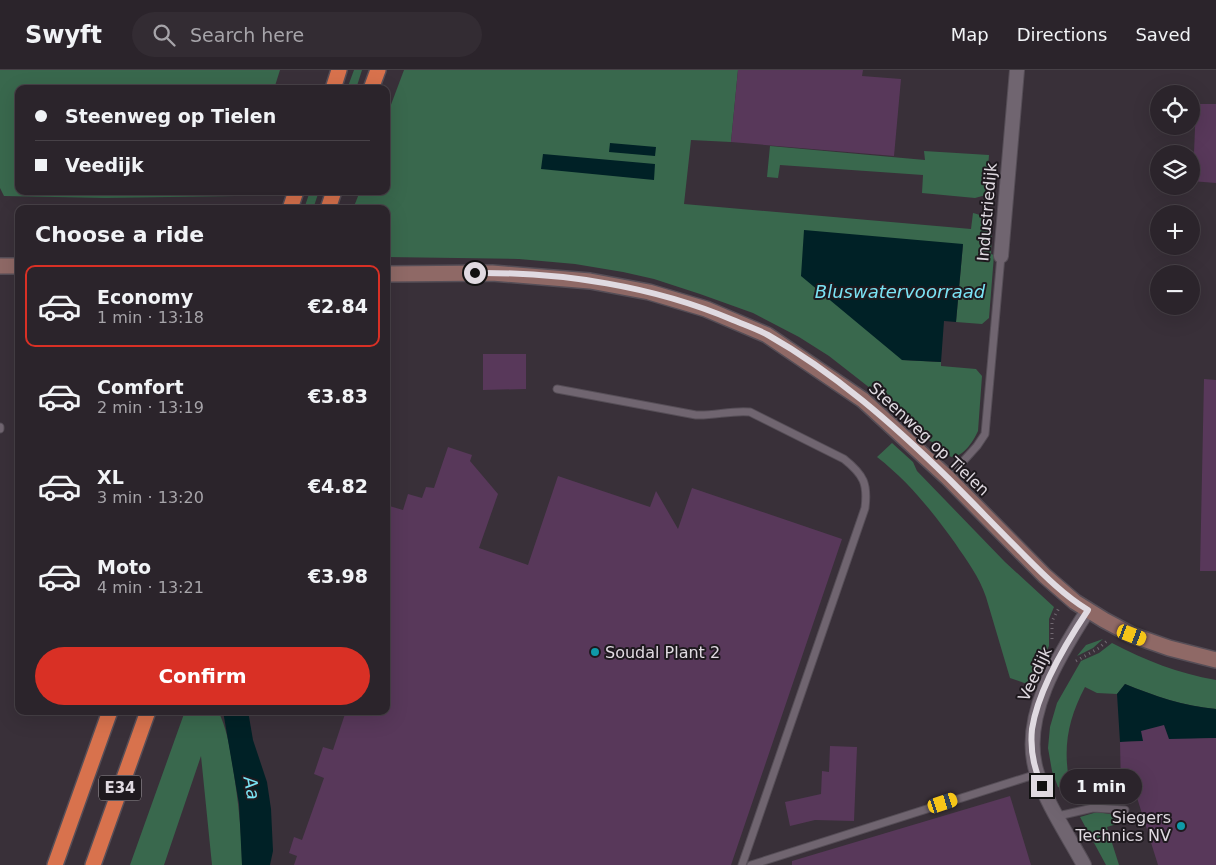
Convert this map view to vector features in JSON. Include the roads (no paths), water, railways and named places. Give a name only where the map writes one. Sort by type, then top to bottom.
[{"type":"highway","points":[[333,85],[339,70]]},
{"type":"highway","points":[[372,85],[378,70]]},
{"type":"highway","name":"E34","points":[[55,865],[109,715]]},
{"type":"highway","name":"E34","points":[[93,865],[147,715]]},
{"type":"street","name":"Industriedijk","points":[[1001,256],[1017,70]]},
{"type":"street","points":[[0,266],[15,266]]},
{"type":"street","name":"Steenweg op Tielen","points":[[390,274],[492,273],[590,281],[648,292],[706,309],[767,334],[863,400],[947,477],[1045,576],[1068,596],[1088,610],[1132,635],[1168,648],[1216,660]]},
{"type":"street","name":"Veedijk","points":[[1084,865],[1037,774],[1032,744],[1035,716],[1053,671],[1088,610]]},
{"type":"lane","name":"Industriedijk","points":[[958,467],[985,434],[1001,256]]},
{"type":"lane","points":[[557,389],[696,415],[708,416],[740,410],[750,412],[844,460],[856,468],[866,487],[865,508],[742,865]]},
{"type":"lane","points":[[751,865],[1037,774]]},
{"type":"lane","points":[[1058,816],[1093,808],[1125,810]]},
{"type":"water","points":[[610,143],[656,147],[655,156],[609,152]]},
{"type":"water","points":[[543,154],[655,164],[654,180],[541,169]]},
{"type":"water","name":"Bluswatervoorraad","points":[[804,230],[963,244],[956,322],[944,321],[941,362],[902,360],[801,276]]},
{"type":"water","points":[[1125,684],[1169,700],[1192,706],[1216,709],[1216,738],[1120,742],[1117,694]]},
{"type":"water","name":"Aa","points":[[224,715],[249,715],[253,740],[267,782],[271,809],[273,851],[270,865],[242,865],[239,804]]},
{"type":"place","name":"Soudal Plant 2","points":[[595,652]]},
{"type":"place","name":"Siegers Technics NV","points":[[1181,826]]}]
